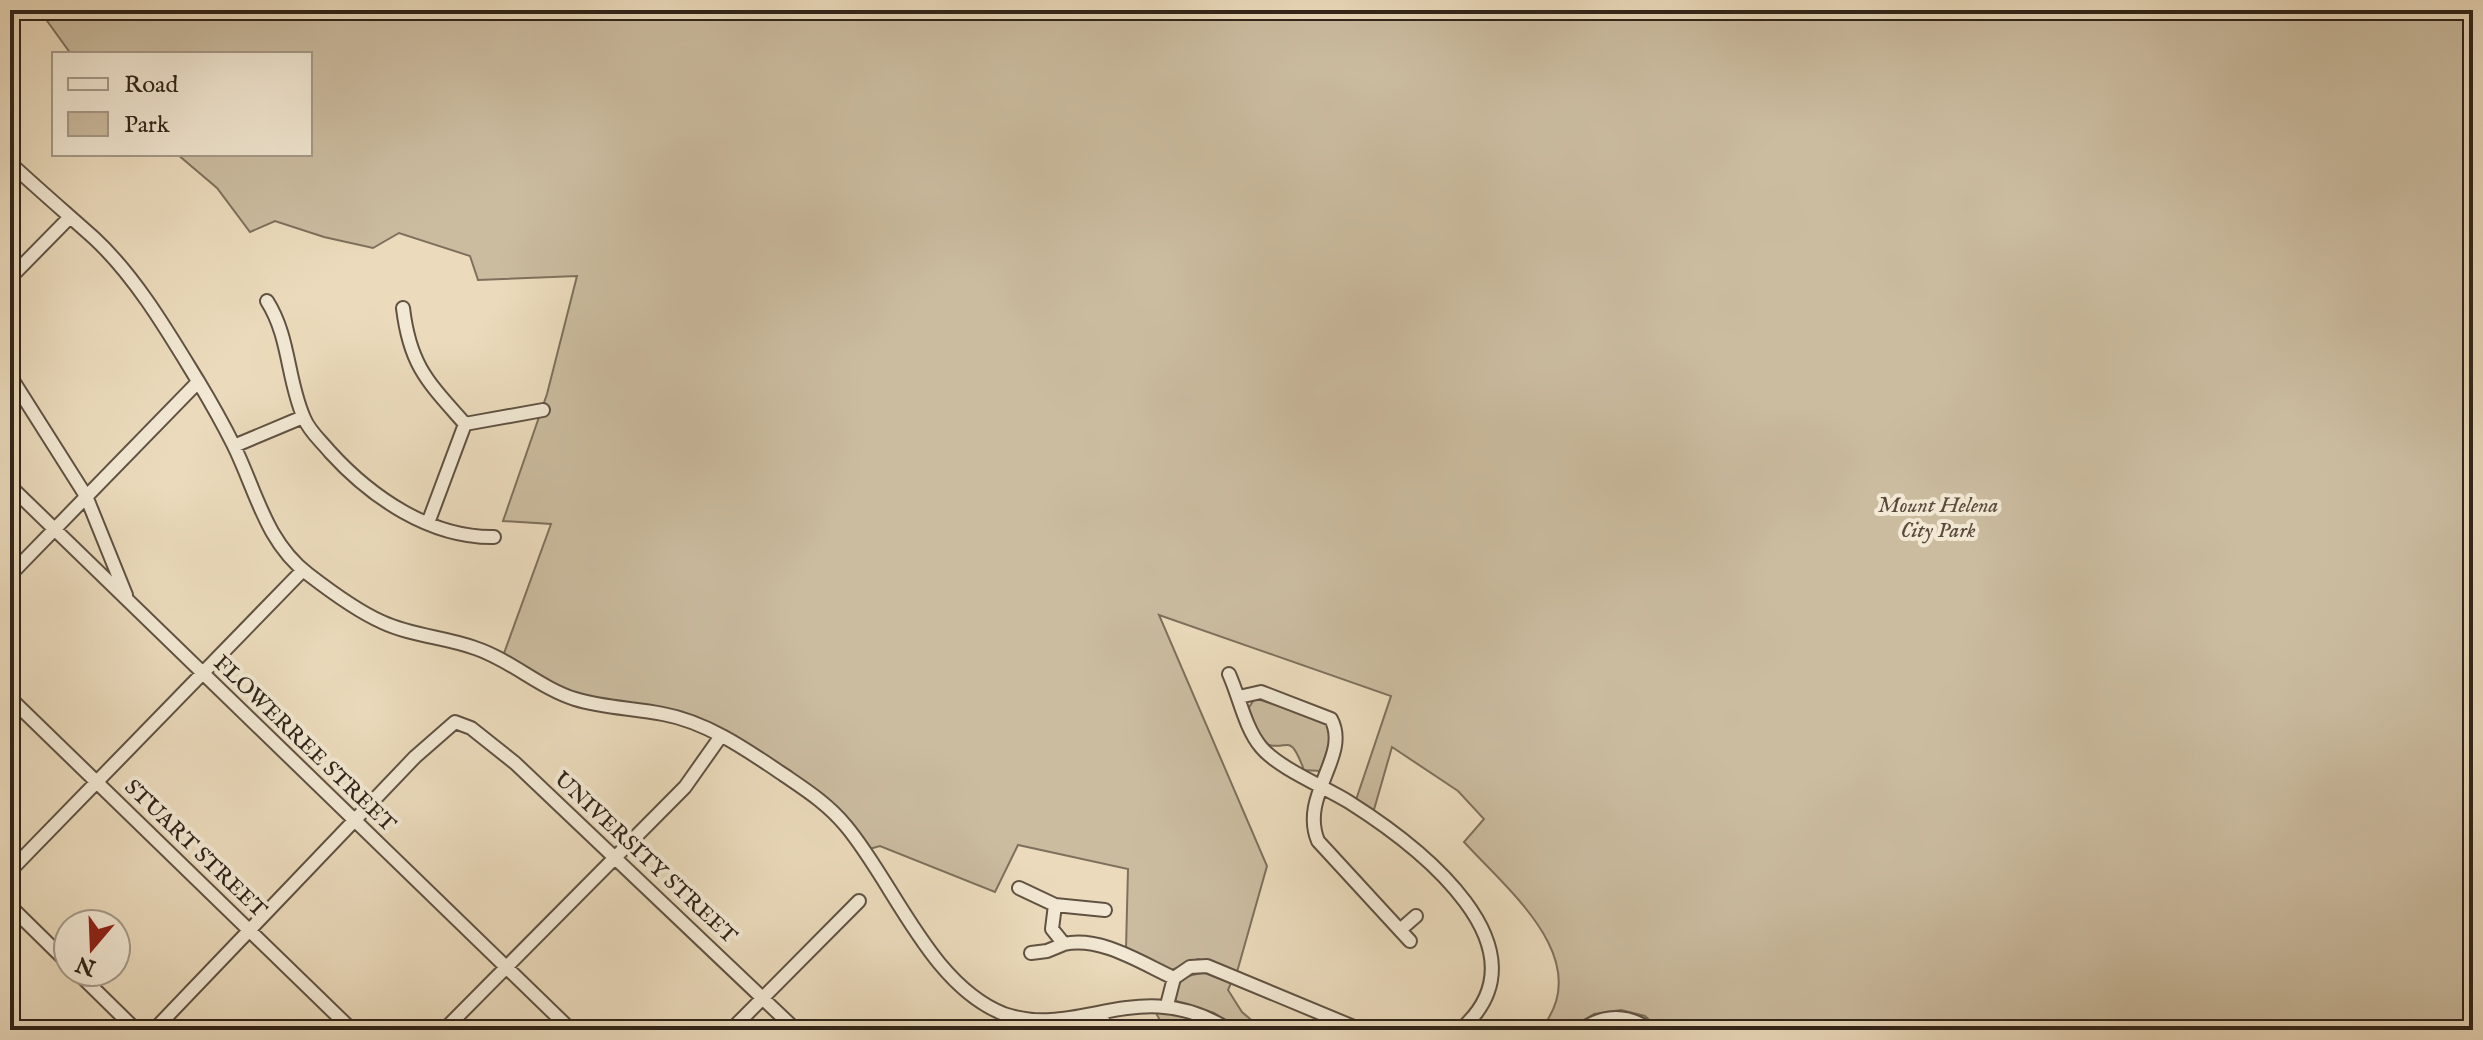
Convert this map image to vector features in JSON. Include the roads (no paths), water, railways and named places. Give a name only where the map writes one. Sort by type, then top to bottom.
[{"type":"street","points":[[10,163],[123,270],[198,382],[234,446],[261,512],[281,549],[303,570],[382,622],[475,648],[572,698],[665,714],[721,736],[822,801],[844,824],[942,964],[976,1000],[1002,1014],[1039,1022],[1167,1005],[1198,1013],[1229,1030]]},
{"type":"street","points":[[10,278],[69,218]]},
{"type":"street","points":[[267,301],[283,335],[303,417],[350,474],[375,495],[428,523],[457,533],[494,537]]},
{"type":"street","points":[[403,308],[406,339],[417,366],[465,424]]},
{"type":"street","points":[[10,376],[86,496],[129,602]]},
{"type":"street","points":[[10,575],[198,382]]},
{"type":"street","points":[[465,424],[543,410]]},
{"type":"street","points":[[234,446],[303,417]]},
{"type":"street","points":[[428,523],[465,424]]},
{"type":"street","name":"FLOWERREE STREET","points":[[10,486],[571,1030]]},
{"type":"street","points":[[10,871],[303,570]]},
{"type":"street","points":[[1229,674],[1261,748],[1377,821],[1406,844],[1460,896],[1482,929],[1492,954],[1491,986],[1482,1009],[1460,1030]]},
{"type":"street","points":[[1239,697],[1261,692],[1331,719],[1336,737],[1322,786],[1313,801],[1312,814],[1318,841],[1410,941]]},
{"type":"street","name":"STUART STREET","points":[[10,698],[352,1030]]},
{"type":"street","name":"UNIVERSITY STREET","points":[[355,821],[442,729],[449,723],[460,722],[515,763],[796,1030]]},
{"type":"street","points":[[444,1030],[685,787],[721,736]]},
{"type":"street","points":[[154,1030],[355,821]]},
{"type":"street","points":[[1019,888],[1055,905],[1105,910]]},
{"type":"street","points":[[731,1030],[859,901]]},
{"type":"street","points":[[1055,905],[1052,929],[1064,944]]},
{"type":"street","points":[[10,906],[52,947]]},
{"type":"street","points":[[1400,930],[1416,916]]},
{"type":"street","points":[[1031,953],[1086,941],[1174,978]]},
{"type":"street","points":[[1167,1005],[1174,978],[1190,967],[1207,966],[1361,1030]]},
{"type":"street","points":[[93,988],[136,1030]]},
{"type":"street","points":[[1101,1013],[1106,1030]]},
{"type":"street","points":[[1581,1030],[1611,1017],[1634,1020],[1650,1030]]},
{"type":"park label","name":"Mount Helena City Park","points":[[1938,518]]}]
